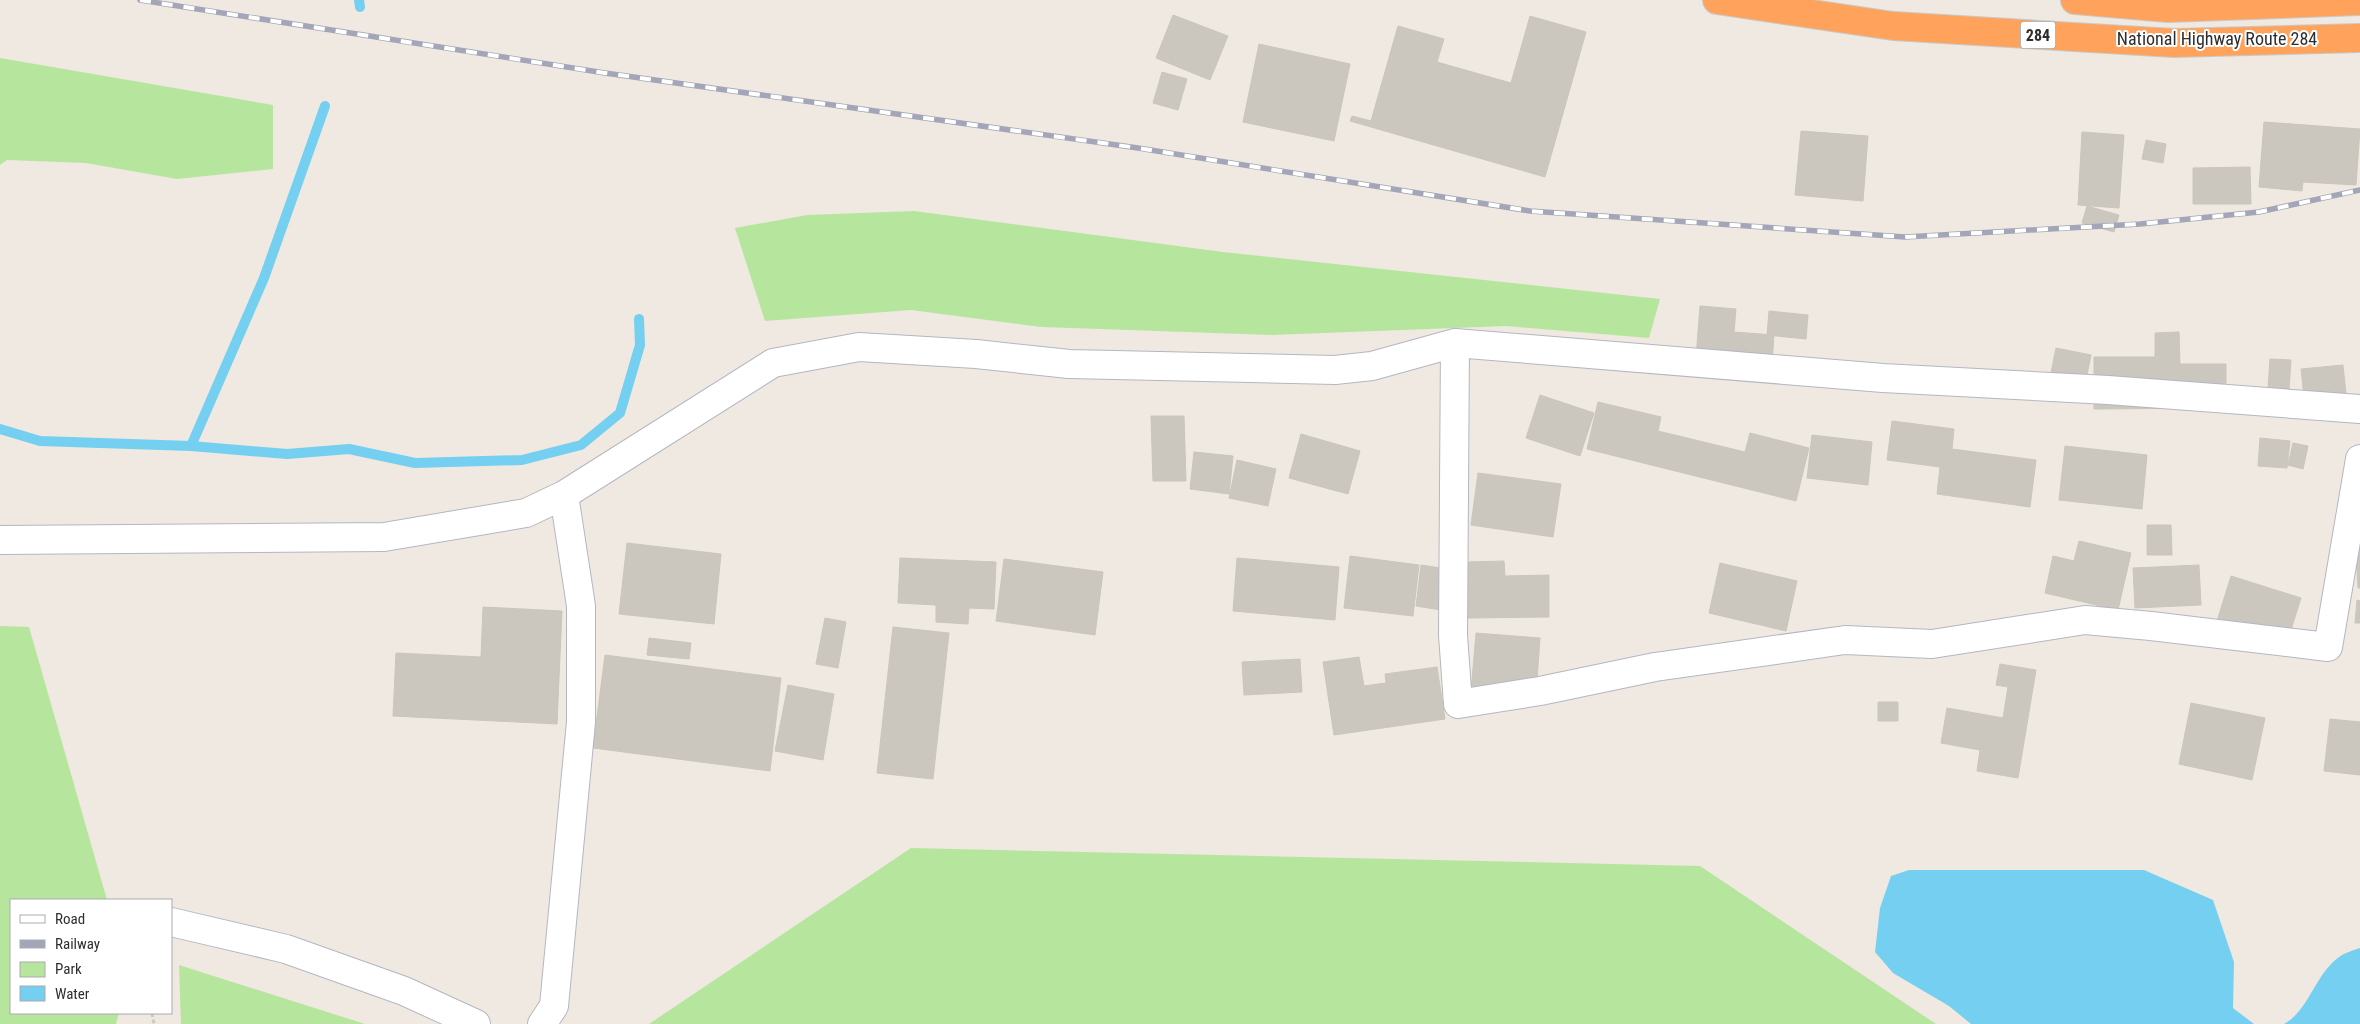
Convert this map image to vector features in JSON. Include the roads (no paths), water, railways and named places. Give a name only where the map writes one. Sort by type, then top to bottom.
[{"type":"highway","name":"National Highway Route 284","points":[[1717,0],[1892,26],[2164,42],[2360,38]]},
{"type":"highway","name":"National Highway Route 284","points":[[2075,0],[2168,8],[2360,1]]},
{"type":"street","points":[[0,540],[384,537],[526,513],[564,495],[773,363],[859,347],[976,354],[1068,364],[1335,370],[1372,366],[1455,343],[1883,378],[2108,390],[2360,409]]},
{"type":"street","points":[[1455,343],[1453,635],[1458,704],[1540,691],[1655,667],[1845,640],[1932,644],[2085,620],[2328,647],[2360,459]]},
{"type":"street","points":[[542,1024],[554,1006],[582,722],[581,606],[564,495]]},
{"type":"street","points":[[172,922],[286,949],[404,991],[476,1024]]},
{"type":"water","points":[[1909,870],[2144,870],[2213,900],[2234,962],[2233,1008],[2254,1024],[1971,1024],[1949,1006],[1893,973],[1875,952],[1880,908],[1891,876]]},
{"type":"water","points":[[2360,948],[2360,1024],[2284,1024],[2300,1010],[2333,962],[2344,954]]},
{"type":"waterway","points":[[359,0],[360,7]]},
{"type":"waterway","points":[[191,446],[264,278],[325,106]]},
{"type":"waterway","points":[[0,429],[40,441],[191,446],[287,454],[349,449],[415,463],[522,460],[581,445],[620,413],[640,345],[639,319]]},
{"type":"railway","points":[[140,0],[605,73],[1138,148],[1530,211],[1905,237],[2140,224],[2259,212],[2360,190]]}]
